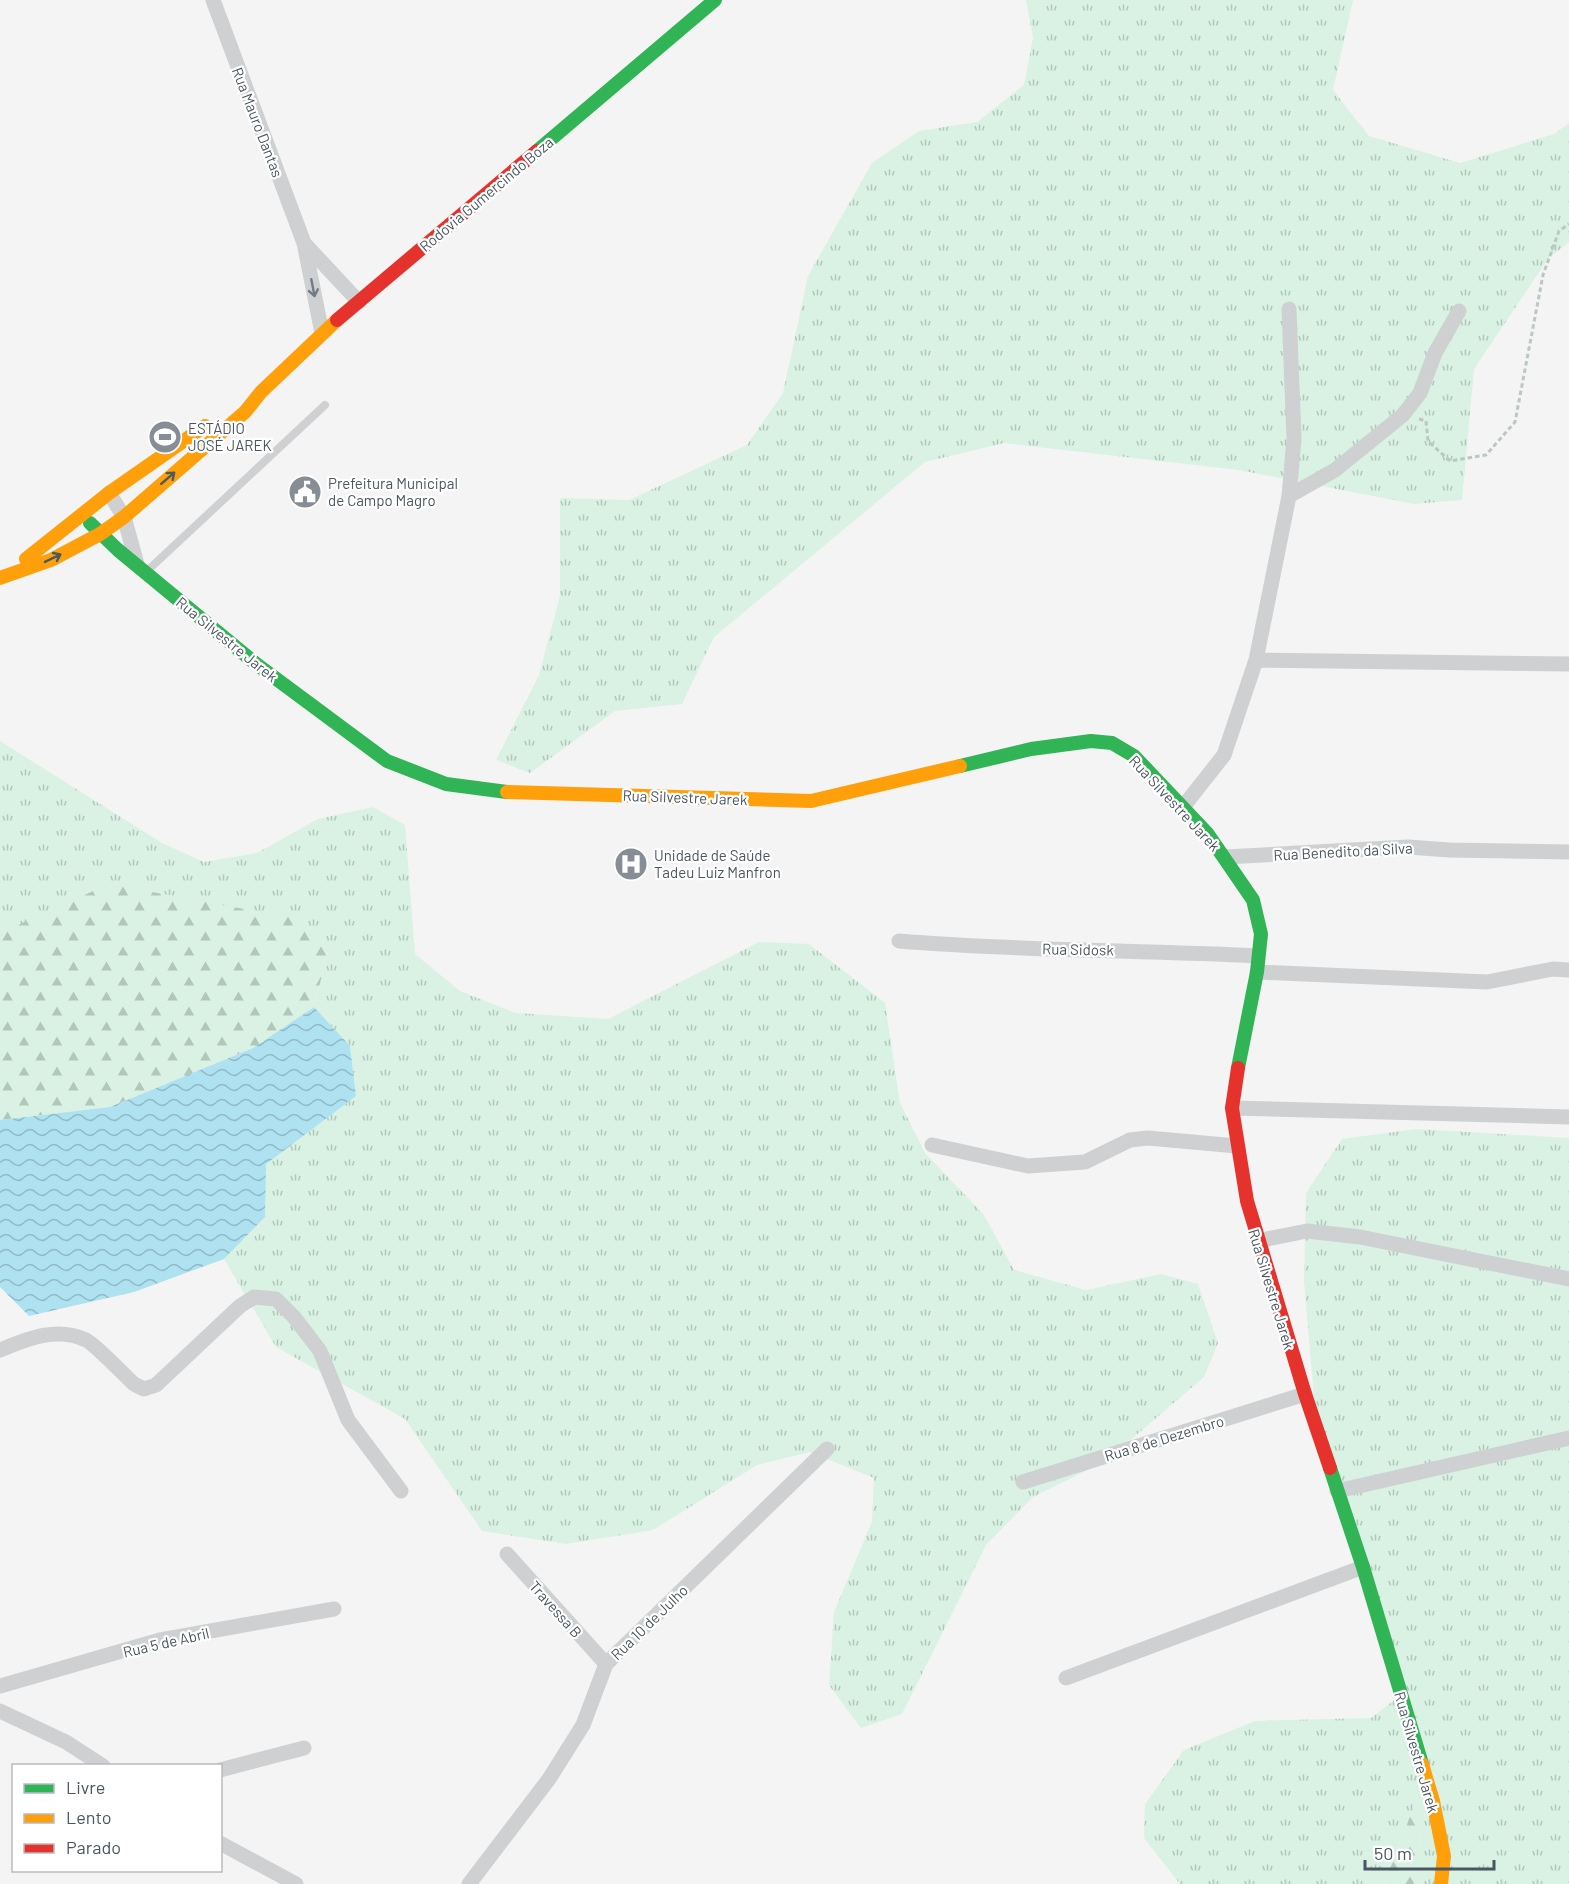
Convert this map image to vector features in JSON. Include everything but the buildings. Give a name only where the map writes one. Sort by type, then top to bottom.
[{"type":"street","name":"Rua Mauro Dantas","points":[[213,0],[304,243],[322,333]]},
{"type":"street","name":"Rodovia Gumercindo Boza","points":[[2,577],[27,570],[100,534],[124,517],[246,412],[261,392],[322,333],[715,0]]},
{"type":"street","name":"Rua Mauro Dantas","points":[[304,243],[359,302]]},
{"type":"street","points":[[1183,807],[1224,754],[1256,660],[1289,496],[1294,439],[1289,309]]},
{"type":"street","points":[[1289,496],[1335,470],[1403,415],[1420,393],[1435,353],[1459,311]]},
{"type":"street","name":"Rodovia Gumercindo Boza","points":[[2,577],[42,549],[109,493],[219,416],[261,392]]},
{"type":"street","points":[[109,493],[124,517],[141,568]]},
{"type":"street","points":[[82,514],[100,534]]},
{"type":"street","name":"Rua Silvestre Jarek","points":[[100,534],[255,663],[387,761],[446,784],[498,792],[811,801],[1031,749],[1091,741],[1112,743],[1134,756],[1183,807],[1226,857],[1253,900],[1261,934],[1257,972],[1232,1108],[1246,1201],[1305,1394],[1363,1567],[1433,1801],[1444,1856],[1441,1884]]},
{"type":"street","points":[[1256,660],[1569,664]]},
{"type":"street","name":"Rua Benedito da Silva","points":[[1226,857],[1408,847],[1569,852]]},
{"type":"street","name":"Rua Sidosk","points":[[899,940],[963,946],[1164,951],[1257,956]]},
{"type":"street","points":[[1257,972],[1487,982],[1553,969],[1569,970]]},
{"type":"street","points":[[1232,1108],[1569,1117]]},
{"type":"street","points":[[932,1145],[1028,1166],[1085,1162],[1130,1140],[1148,1138],[1237,1146]]},
{"type":"street","points":[[1257,1241],[1307,1231],[1360,1237],[1569,1279]]},
{"type":"street","points":[[0,1350],[36,1336],[64,1334],[87,1340],[134,1384],[144,1389],[156,1385],[240,1306],[254,1297],[276,1299],[294,1317],[320,1351],[348,1420],[401,1491]]},
{"type":"street","name":"Rua 8 de Dezembro","points":[[1023,1482],[1305,1394]]},
{"type":"street","points":[[1337,1491],[1569,1438]]},
{"type":"street","name":"Rua 10 de Julho","points":[[469,1884],[549,1779],[583,1725],[606,1664],[827,1449]]},
{"type":"street","name":"Travessa B","points":[[507,1554],[606,1664]]},
{"type":"street","points":[[1066,1678],[1363,1567]]},
{"type":"street","name":"Rua 5 de Abril","points":[[0,1686],[160,1640],[334,1609]]},
{"type":"street","points":[[0,1711],[66,1742],[100,1764]]},
{"type":"street","points":[[222,1769],[304,1748]]},
{"type":"street","points":[[222,1844],[296,1884]]},
{"type":"lane","points":[[141,568],[325,405]]},
{"type":"path","points":[[1403,415],[1426,421],[1428,441],[1450,461],[1486,455],[1515,422],[1543,275],[1559,231],[1569,224]]},
{"type":"green space","points":[[1026,0],[1353,0],[1333,90],[1369,136],[1460,163],[1554,134],[1569,123],[1569,242],[1548,259],[1474,369],[1462,500],[1414,504],[1239,470],[1004,443],[925,462],[714,637],[682,704],[615,711],[530,773],[496,760],[539,675],[560,596],[560,498],[629,500],[747,445],[783,393],[808,276],[872,163],[919,131],[977,122],[1024,85],[1033,38]]},
{"type":"green space","points":[[0,741],[162,843],[204,862],[257,853],[318,819],[373,807],[405,825],[415,954],[460,991],[516,1013],[608,1019],[759,942],[809,944],[885,1003],[900,1103],[925,1153],[984,1215],[1014,1270],[1086,1290],[1161,1274],[1198,1284],[1218,1343],[1204,1377],[1106,1461],[1033,1497],[986,1545],[902,1714],[861,1728],[829,1685],[834,1612],[872,1522],[874,1478],[810,1452],[757,1465],[653,1530],[566,1544],[482,1531],[405,1419],[276,1347],[224,1259],[265,1217],[265,1164],[356,1096],[350,1046],[314,1007],[328,952],[0,933]]},
{"type":"green space","points":[[109,884],[304,920],[328,952],[314,1007],[253,1048],[110,1107],[0,1120],[0,933]]},
{"type":"green space","points":[[1417,1129],[1569,1138],[1569,1884],[1424,1884],[1416,1802],[1384,1884],[1180,1884],[1144,1838],[1145,1804],[1184,1750],[1255,1721],[1371,1718],[1397,1698],[1315,1409],[1304,1281],[1306,1193],[1342,1139]]},
{"type":"green space","points":[[1416,1801],[1424,1884],[1384,1884]]},
{"type":"water","points":[[314,1007],[350,1046],[356,1096],[266,1164],[265,1217],[224,1259],[134,1292],[29,1316],[0,1287],[0,1120],[110,1107],[253,1048]]},
{"type":"traffic: fast","points":[[537,151],[715,0]]},
{"type":"traffic: fast","points":[[90,523],[118,550],[255,663],[387,761],[446,784],[507,792]]},
{"type":"traffic: fast","points":[[960,766],[1031,749],[1091,741],[1112,743],[1134,756],[1207,833],[1253,900],[1261,934],[1257,972],[1238,1068]]},
{"type":"traffic: fast","points":[[1330,1468],[1363,1567],[1422,1764]]},
{"type":"traffic: slow","points":[[0,578],[51,560],[100,534],[124,517],[245,412],[261,392],[337,320]]},
{"type":"traffic: slow","points":[[26,559],[109,493],[205,426]]},
{"type":"traffic: slow","points":[[507,792],[811,801],[960,766]]},
{"type":"traffic: slow","points":[[1422,1764],[1433,1801],[1444,1856],[1441,1884]]},
{"type":"traffic: jam","points":[[337,320],[537,151]]},
{"type":"traffic: jam","points":[[1238,1068],[1232,1108],[1247,1201],[1305,1394],[1330,1468]]},
{"type":"place","name":"ESTÁDIO JOSÉ JAREK","points":[[165,437]]},
{"type":"place","name":"Prefeitura Municipal de Campo Magro","points":[[305,492]]},
{"type":"place","name":"Unidade de Saúde Tadeu Luiz Manfron","points":[[631,864]]}]
